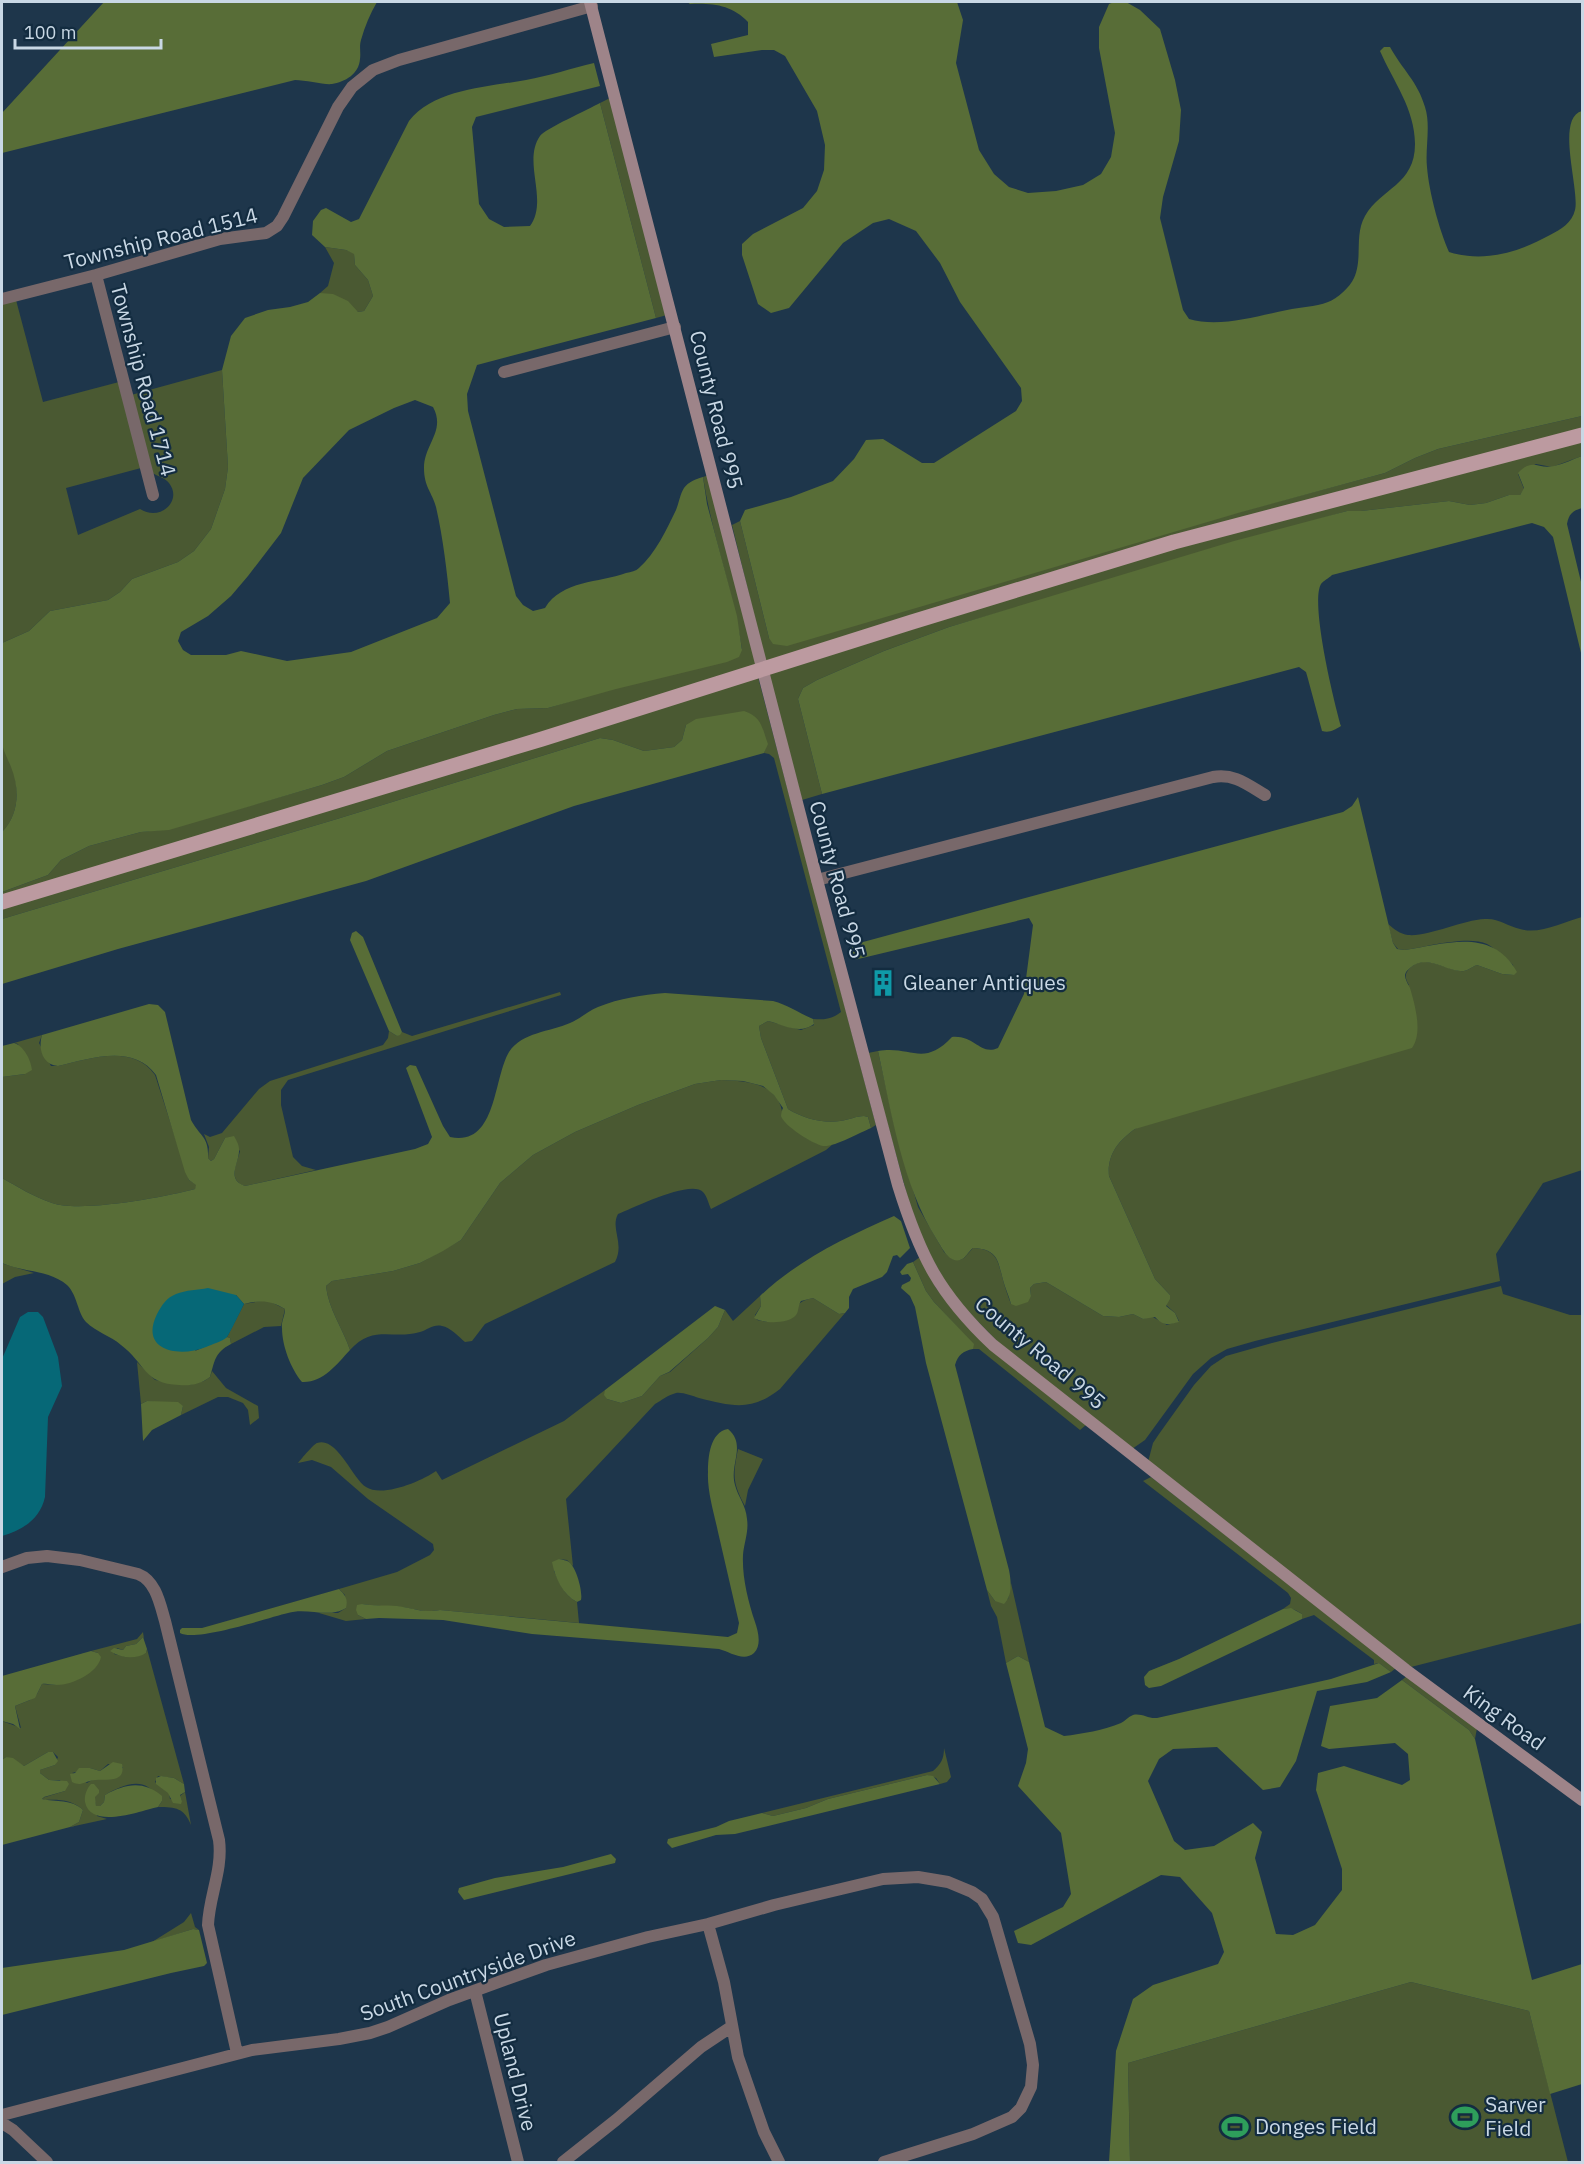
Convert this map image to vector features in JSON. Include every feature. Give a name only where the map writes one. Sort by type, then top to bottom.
[{"type":"main road","points":[[2,902],[1174,542],[1582,435]]},
{"type":"street","name":"Township Road 1514","points":[[2,299],[96,275],[220,239],[259,235],[271,231],[284,217],[338,107],[352,87],[373,70],[399,60],[591,4]]},
{"type":"street","name":"County Road 995","points":[[591,4],[817,880],[906,1212],[921,1249],[942,1288],[957,1308],[993,1345],[1403,1667]]},
{"type":"street","name":"Township Road 1714","points":[[96,275],[153,495]]},
{"type":"street","points":[[504,372],[675,327]]},
{"type":"street","points":[[817,880],[1213,777],[1236,778],[1265,795]]},
{"type":"street","points":[[2,1567],[38,1556],[80,1560],[145,1576],[155,1591],[165,1622],[219,1840],[221,1857],[209,1908],[208,1924],[237,2053]]},
{"type":"street","name":"King Road","points":[[1403,1667],[1582,1800]]},
{"type":"street","name":"South Countryside Drive","points":[[2,2115],[237,2053],[370,2033],[449,2000],[546,1965],[774,1905],[884,1879],[918,1877],[948,1882],[982,1899],[996,1923],[1023,2018],[1033,2065],[1030,2093],[1021,2108],[1000,2124],[884,2163]]},
{"type":"street","points":[[708,1924],[724,1982],[738,2057],[758,2116],[777,2158]]},
{"type":"street","name":"Upland Drive","points":[[475,1991],[518,2163]]},
{"type":"street","points":[[563,2163],[701,2047],[731,2027]]},
{"type":"street","points":[[2,2123],[13,2130],[47,2163]]},
{"type":"shaded area","points":[[104,2],[377,2],[361,40],[357,69],[342,81],[329,84],[295,80],[2,153],[2,113]]},
{"type":"shaded area","points":[[687,2],[957,2],[963,20],[956,63],[979,150],[994,174],[1009,187],[1028,193],[1056,191],[1083,185],[1101,174],[1111,157],[1115,133],[1099,48],[1099,27],[1109,4],[1126,2],[1140,10],[1160,29],[1181,110],[1179,141],[1163,197],[1160,218],[1183,310],[1189,319],[1201,321],[1225,322],[1323,304],[1339,295],[1352,281],[1357,271],[1360,231],[1365,216],[1403,177],[1414,158],[1414,131],[1411,119],[1380,51],[1384,47],[1390,47],[1414,83],[1425,107],[1428,121],[1428,177],[1438,222],[1449,252],[1488,256],[1514,251],[1538,241],[1569,222],[1574,215],[1576,200],[1570,156],[1570,127],[1574,116],[1582,111],[1582,416],[1438,449],[1385,473],[1238,513],[787,646],[773,644],[769,638],[740,521],[745,510],[791,497],[833,481],[854,459],[866,440],[883,439],[922,463],[934,463],[1016,411],[1022,401],[1021,388],[960,302],[940,263],[916,231],[889,219],[873,223],[843,243],[789,308],[771,313],[758,304],[742,255],[742,244],[753,234],[803,208],[817,191],[824,170],[825,145],[817,111],[785,56],[774,50],[762,50],[714,57],[711,44],[748,35],[748,22],[742,16],[722,6]]},
{"type":"shaded area","points":[[594,63],[600,86],[476,117],[472,127],[479,204],[489,219],[504,227],[530,226],[537,205],[534,157],[535,146],[540,136],[558,124],[600,103],[656,318],[477,365],[467,394],[468,411],[516,596],[523,605],[533,611],[545,608],[552,599],[571,587],[638,569],[660,541],[684,488],[690,482],[703,477],[707,504],[737,616],[742,650],[739,657],[548,708],[517,709],[494,715],[387,751],[344,777],[322,785],[169,830],[141,832],[89,846],[61,860],[48,875],[2,892],[2,832],[12,818],[17,793],[14,775],[2,744],[2,643],[29,631],[50,611],[108,600],[120,592],[132,579],[178,562],[194,551],[211,529],[225,489],[228,467],[222,370],[231,336],[245,318],[268,310],[308,302],[320,293],[333,294],[348,301],[358,312],[364,311],[373,296],[368,280],[355,265],[354,254],[346,250],[325,247],[312,235],[313,221],[321,210],[326,208],[351,222],[359,219],[409,121],[420,110],[432,102],[463,91],[535,78]],"holes":[[[415,400],[433,407],[437,423],[436,431],[425,459],[424,475],[438,519],[445,555],[450,603],[437,618],[351,652],[287,661],[241,651],[226,655],[191,655],[183,650],[178,641],[181,632],[208,616],[231,596],[248,576],[281,533],[303,478],[349,430]]]},
{"type":"shaded area","points":[[610,98],[667,315],[656,318],[600,103]]},
{"type":"shaded area","points":[[325,247],[354,253],[355,265],[368,280],[373,296],[364,311],[358,312],[320,293],[328,286],[334,263]]},
{"type":"shaded area","points":[[16,300],[43,402],[119,382],[141,468],[66,488],[78,535],[140,509],[155,513],[162,511],[171,503],[173,490],[169,483],[152,473],[131,395],[222,370],[228,467],[225,489],[211,529],[194,551],[178,562],[132,579],[120,592],[108,600],[50,611],[29,631],[2,643],[2,304]]},
{"type":"shaded area","points":[[1582,416],[1582,428],[766,664],[732,525],[740,521],[769,638],[1385,473],[1438,449]]},
{"type":"shaded area","points":[[1582,441],[1582,456],[1552,467],[1536,464],[1518,474],[1524,489],[1520,495],[1509,495],[1486,503],[1470,505],[1449,501],[1347,511],[949,627],[884,651],[817,680],[803,688],[798,699],[822,794],[802,800],[769,674],[1144,557]]},
{"type":"shaded area","points":[[1582,456],[1582,508],[1572,513],[1567,524],[1582,586],[1582,657],[1553,537],[1544,527],[1532,523],[1332,575],[1321,584],[1318,611],[1329,676],[1341,726],[1332,731],[1322,731],[1306,672],[1299,667],[822,794],[798,699],[803,688],[817,680],[884,651],[949,627],[1234,541],[1347,511],[1449,501],[1470,505],[1486,503],[1509,495],[1520,495],[1524,488],[1518,473],[1523,468],[1532,465],[1554,466]]},
{"type":"shaded area","points":[[709,475],[757,667],[2,900],[2,892],[48,875],[61,860],[89,846],[141,832],[169,829],[322,785],[344,777],[387,751],[494,715],[517,709],[548,708],[742,649],[707,499],[703,477]]},
{"type":"shaded area","points":[[758,677],[876,1125],[871,1128],[868,1117],[864,1116],[827,1122],[806,1118],[788,1109],[761,1038],[759,1026],[768,1021],[801,1030],[814,1025],[813,1019],[828,1019],[841,1012],[774,758],[764,753],[767,744],[686,725],[682,740],[674,747],[644,751],[600,738],[2,919],[2,903]]},
{"type":"shaded area","points":[[744,711],[754,716],[760,724],[768,744],[764,753],[574,806],[366,881],[118,949],[2,984],[2,919],[600,738],[644,751],[674,747],[682,740],[686,725],[696,719]]},
{"type":"shaded area","points":[[2,744],[12,765],[17,789],[14,812],[2,832]]},
{"type":"shaded area","points":[[1358,797],[1393,943],[1397,949],[1405,950],[1452,942],[1481,944],[1495,949],[1507,958],[1517,972],[1514,975],[1502,974],[1477,965],[1462,971],[1429,963],[1416,964],[1405,975],[1416,1010],[1418,1027],[1412,1048],[1135,1129],[1123,1138],[1112,1155],[1109,1176],[1155,1279],[1170,1295],[1166,1306],[1175,1313],[1179,1322],[1166,1324],[1155,1317],[1143,1319],[1133,1314],[1119,1317],[1103,1316],[1046,1282],[1034,1284],[1030,1288],[1031,1296],[1028,1302],[1016,1306],[1011,1304],[996,1257],[988,1251],[973,1248],[962,1259],[956,1260],[949,1257],[941,1247],[915,1196],[900,1148],[878,1051],[925,1053],[942,1046],[952,1037],[966,1039],[986,1049],[998,1048],[1024,994],[1033,925],[1029,918],[854,960],[851,956],[852,945],[1343,812],[1352,806]]},
{"type":"shaded area","points":[[1582,917],[1582,1170],[1543,1183],[1496,1254],[1500,1281],[1227,1349],[1211,1358],[1193,1374],[1145,1440],[1132,1449],[999,1343],[954,1297],[926,1248],[909,1202],[868,1053],[878,1051],[894,1124],[918,1207],[944,1252],[952,1259],[960,1260],[973,1248],[992,1254],[998,1262],[1011,1304],[1031,1296],[1030,1288],[1034,1284],[1046,1282],[1103,1316],[1119,1317],[1133,1314],[1143,1319],[1151,1316],[1167,1325],[1179,1321],[1175,1313],[1166,1305],[1170,1295],[1155,1279],[1109,1176],[1112,1155],[1123,1138],[1135,1129],[1409,985],[1406,974],[1416,964],[1428,962],[1462,971],[1477,965],[1502,974],[1514,975],[1513,965],[1510,962],[1487,944],[1479,942],[1458,941],[1405,950],[1398,949],[1393,943],[1388,924],[1402,934],[1416,935],[1485,919],[1499,921],[1520,929],[1535,930]]},
{"type":"shaded area","points":[[356,931],[363,937],[402,1032],[400,1035],[397,1036],[389,1031],[350,940],[352,933]]},
{"type":"shaded area","points":[[560,992],[561,995],[288,1080],[281,1090],[281,1105],[293,1157],[302,1166],[316,1170],[245,1186],[236,1180],[235,1176],[240,1151],[225,1138],[214,1159],[211,1161],[208,1158],[209,1147],[204,1134],[210,1137],[222,1133],[259,1089],[270,1081],[383,1045],[388,1038],[389,1031],[397,1036],[402,1032],[412,1036]]},
{"type":"shaded area","points":[[665,993],[773,1001],[813,1019],[814,1024],[803,1029],[768,1021],[759,1026],[761,1038],[788,1109],[806,1118],[827,1122],[864,1116],[868,1117],[871,1128],[828,1146],[818,1145],[787,1125],[781,1116],[783,1108],[774,1095],[763,1086],[743,1081],[721,1080],[695,1084],[575,1132],[533,1155],[500,1183],[461,1240],[420,1263],[393,1271],[332,1281],[326,1286],[333,1310],[350,1350],[329,1372],[310,1382],[302,1382],[298,1377],[285,1350],[282,1323],[285,1309],[270,1302],[244,1304],[236,1295],[195,1351],[227,1337],[230,1338],[231,1344],[218,1354],[210,1377],[192,1385],[167,1384],[152,1377],[121,1345],[86,1322],[67,1285],[52,1276],[2,1263],[2,1178],[39,1198],[65,1206],[102,1205],[144,1200],[195,1189],[196,1185],[189,1180],[185,1172],[156,1075],[146,1065],[123,1056],[110,1056],[53,1065],[48,1063],[42,1055],[42,1035],[149,1004],[158,1005],[165,1012],[191,1120],[207,1145],[208,1158],[211,1161],[214,1159],[225,1138],[234,1136],[239,1149],[235,1175],[239,1183],[245,1186],[415,1149],[428,1144],[432,1137],[406,1068],[410,1065],[416,1066],[450,1137],[465,1137],[477,1132],[485,1122],[491,1108],[509,1052],[521,1040],[570,1023],[606,1004],[631,997]]},
{"type":"shaded area","points":[[42,1035],[39,1043],[51,1066],[110,1056],[135,1059],[146,1065],[155,1075],[189,1180],[197,1185],[195,1189],[123,1203],[65,1206],[39,1198],[2,1178],[2,1077],[25,1074],[18,1044],[14,1043]]},
{"type":"shaded area","points":[[14,1043],[26,1054],[32,1070],[25,1074],[2,1077],[2,1046]]},
{"type":"shaded area","points":[[721,1080],[740,1081],[767,1089],[774,1094],[782,1111],[803,1135],[816,1143],[833,1144],[826,1150],[711,1209],[703,1192],[697,1189],[687,1189],[662,1196],[618,1214],[616,1225],[619,1249],[615,1262],[485,1324],[472,1341],[465,1342],[448,1328],[436,1326],[410,1334],[384,1334],[367,1337],[350,1350],[327,1294],[326,1286],[332,1281],[393,1271],[420,1263],[461,1240],[500,1183],[533,1155],[575,1132],[638,1105],[695,1084]]},
{"type":"shaded area","points":[[894,1216],[901,1221],[910,1248],[900,1258],[897,1255],[893,1256],[887,1272],[882,1277],[853,1289],[849,1297],[849,1308],[845,1313],[839,1314],[813,1298],[801,1301],[796,1315],[788,1320],[770,1322],[754,1318],[761,1306],[760,1296],[790,1271],[841,1241]]},
{"type":"shaded area","points":[[920,1257],[936,1288],[975,1335],[1086,1425],[1080,1430],[979,1349],[973,1349],[973,1344],[926,1291],[913,1262]]},
{"type":"shaded area","points":[[913,1262],[926,1291],[934,1302],[974,1344],[973,1349],[959,1356],[955,1365],[1009,1570],[1010,1592],[1004,1604],[995,1601],[987,1590],[926,1363],[915,1307],[910,1296],[901,1288],[911,1278],[908,1274],[902,1275],[900,1272],[907,1264]]},
{"type":"shaded area","points":[[2,1263],[34,1273],[15,1277],[2,1284]]},
{"type":"shaded area","points":[[1501,1286],[1503,1294],[1570,1315],[1582,1315],[1582,1623],[1411,1667],[1148,1462],[1153,1443],[1194,1385],[1211,1366],[1226,1356]]},
{"type":"shaded area","points":[[208,1288],[236,1295],[244,1304],[227,1337],[206,1347],[184,1352],[174,1351],[157,1344],[153,1336],[153,1326],[165,1302],[180,1293]]},
{"type":"shaded area","points":[[760,1296],[761,1306],[755,1315],[757,1320],[779,1321],[798,1305],[813,1298],[839,1314],[845,1313],[780,1389],[760,1401],[731,1405],[676,1393],[655,1404],[566,1499],[573,1566],[567,1560],[559,1559],[554,1571],[560,1585],[577,1602],[579,1623],[362,1604],[358,1615],[366,1619],[346,1621],[319,1613],[338,1613],[346,1608],[345,1595],[339,1589],[397,1572],[430,1555],[434,1550],[433,1544],[368,1499],[331,1467],[312,1460],[298,1463],[315,1444],[324,1443],[338,1451],[361,1482],[373,1490],[382,1491],[402,1487],[436,1471],[442,1480],[564,1421],[605,1390],[607,1399],[621,1403],[642,1396],[660,1376],[670,1372],[708,1338],[718,1327],[725,1310],[733,1321]]},
{"type":"shaded area","points":[[267,1300],[285,1309],[281,1326],[264,1327],[231,1344],[230,1338],[227,1337],[244,1304]]},
{"type":"shaded area","points":[[715,1306],[725,1310],[718,1327],[669,1372],[660,1376],[642,1396],[621,1403],[607,1399],[604,1395],[605,1390]]},
{"type":"shaded area","points":[[28,1312],[38,1312],[43,1317],[58,1357],[62,1386],[48,1417],[43,1505],[24,1527],[2,1536],[2,1359],[20,1317]]},
{"type":"shaded area","points":[[137,1362],[155,1380],[189,1385],[204,1381],[210,1377],[212,1371],[226,1388],[258,1406],[259,1418],[250,1425],[248,1410],[243,1403],[228,1397],[218,1397],[181,1415],[183,1406],[147,1401],[141,1404]]},
{"type":"shaded area","points":[[147,1401],[178,1402],[183,1406],[181,1415],[152,1430],[143,1441],[141,1404]]},
{"type":"shaded area","points":[[728,1429],[734,1435],[736,1442],[734,1477],[736,1489],[745,1509],[747,1524],[743,1572],[759,1638],[756,1650],[750,1656],[737,1656],[719,1649],[532,1634],[443,1620],[366,1619],[358,1615],[357,1605],[362,1604],[728,1637],[737,1633],[739,1623],[711,1502],[708,1479],[711,1446],[717,1435]]},
{"type":"shaded area","points":[[738,1449],[763,1459],[748,1490],[745,1506],[735,1478]]},
{"type":"shaded area","points":[[1151,1477],[1396,1668],[1391,1672],[1379,1663],[1374,1664],[1374,1660],[1314,1615],[1302,1619],[1302,1614],[1297,1611],[1283,1609],[1290,1604],[1291,1598],[1288,1593],[1143,1481]]},
{"type":"shaded area","points":[[559,1559],[569,1562],[576,1574],[581,1596],[581,1600],[577,1602],[564,1590],[555,1574],[552,1562]]},
{"type":"shaded area","points":[[1011,1583],[1029,1662],[1018,1656],[1006,1663],[997,1617],[991,1606],[987,1590],[995,1601],[1008,1599]]},
{"type":"shaded area","points":[[339,1589],[345,1596],[346,1608],[332,1613],[295,1612],[216,1632],[188,1635],[180,1633],[182,1628],[202,1628]]},
{"type":"shaded area","points":[[1291,1608],[1302,1614],[1302,1619],[1161,1686],[1149,1688],[1145,1685],[1144,1677],[1149,1671],[1283,1609]]},
{"type":"shaded area","points":[[143,1632],[144,1639],[143,1637],[136,1644],[126,1646],[123,1650],[117,1648],[114,1654],[127,1657],[146,1653],[147,1649],[184,1784],[174,1778],[158,1776],[155,1782],[169,1793],[170,1799],[182,1801],[180,1796],[185,1792],[191,1825],[179,1810],[158,1807],[162,1801],[150,1788],[143,1785],[126,1785],[105,1795],[104,1802],[96,1806],[91,1784],[97,1816],[107,1819],[70,1827],[79,1822],[83,1810],[70,1802],[42,1798],[65,1791],[60,1780],[49,1780],[40,1773],[40,1770],[55,1765],[58,1757],[53,1752],[48,1752],[24,1766],[6,1757],[2,1760],[2,1721],[21,1728],[15,1706],[30,1700],[37,1694],[42,1684],[57,1685],[98,1653],[91,1651],[137,1639]],"holes":[[[108,1764],[123,1767],[118,1776],[92,1780],[87,1783],[72,1773],[90,1768],[100,1771]]]},
{"type":"shaded area","points":[[143,1637],[147,1649],[142,1655],[128,1657],[110,1651],[114,1648],[123,1650],[126,1646],[136,1644]]},
{"type":"shaded area","points":[[91,1651],[98,1653],[101,1657],[90,1673],[63,1684],[42,1684],[35,1698],[15,1706],[20,1729],[2,1721],[2,1676]]},
{"type":"shaded area","points":[[1018,1656],[1029,1662],[1045,1727],[1064,1736],[1107,1728],[1133,1715],[1157,1718],[1331,1679],[1379,1663],[1391,1672],[1367,1682],[1317,1691],[1296,1761],[1280,1787],[1263,1790],[1217,1747],[1173,1749],[1159,1759],[1148,1781],[1174,1841],[1185,1850],[1214,1846],[1253,1823],[1262,1832],[1255,1858],[1276,1934],[1293,1935],[1315,1925],[1342,1890],[1342,1869],[1316,1790],[1318,1773],[1344,1766],[1402,1785],[1410,1780],[1408,1754],[1395,1743],[1329,1749],[1321,1746],[1330,1706],[1377,1698],[1402,1680],[1469,1730],[1475,1739],[1532,1980],[1582,1964],[1582,2084],[1550,2094],[1529,2011],[1411,1982],[1128,2063],[1130,2162],[1109,2162],[1116,2051],[1133,1999],[1153,1985],[1218,1964],[1224,1952],[1212,1913],[1180,1877],[1161,1875],[1031,1945],[1018,1943],[1014,1931],[1063,1907],[1071,1894],[1061,1833],[1018,1786],[1028,1749],[1006,1663]]},
{"type":"shaded area","points":[[1407,1676],[1477,1728],[1475,1739],[1469,1730],[1402,1680]]},
{"type":"shaded area","points":[[944,1748],[951,1777],[947,1782],[940,1784],[936,1778],[927,1775],[828,1799],[806,1808],[773,1816],[762,1813],[933,1771],[942,1761]]},
{"type":"shaded area","points":[[48,1752],[53,1752],[58,1761],[55,1765],[40,1770],[40,1773],[49,1780],[67,1781],[69,1784],[65,1791],[42,1799],[69,1802],[79,1806],[83,1810],[79,1822],[70,1827],[2,1845],[2,1760],[6,1757],[13,1758],[24,1766]]},
{"type":"shaded area","points":[[113,1762],[122,1764],[121,1775],[117,1778],[79,1784],[72,1782],[70,1774],[75,1773],[79,1768],[100,1771]]},
{"type":"shaded area","points":[[927,1775],[933,1776],[940,1784],[735,1834],[716,1835],[672,1848],[667,1843],[668,1839],[716,1827],[729,1821],[762,1813],[773,1816],[806,1808],[828,1799]]},
{"type":"shaded area","points":[[161,1776],[174,1778],[184,1784],[185,1792],[180,1795],[181,1804],[173,1803],[168,1793],[156,1784],[156,1778]]},
{"type":"shaded area","points":[[91,1784],[99,1790],[95,1797],[96,1806],[104,1802],[105,1795],[134,1785],[155,1791],[162,1796],[162,1801],[158,1807],[129,1815],[106,1817],[96,1815],[89,1810],[85,1802],[86,1792]]},
{"type":"shaded area","points":[[611,1854],[616,1859],[615,1863],[464,1900],[458,1892],[459,1888],[495,1878],[563,1867]]},
{"type":"shaded area","points":[[191,1913],[195,1927],[199,1930],[193,1929],[152,1942],[184,1922]]},
{"type":"shaded area","points":[[193,1929],[199,1930],[207,1963],[204,1966],[2,2015],[2,1968],[124,1950]]},
{"type":"shaded area","points":[[1411,1982],[1529,2011],[1568,2162],[1130,2162],[1128,2063]]},
{"type":"place","name":"Gleaner Antiques","points":[[883,983]]},
{"type":"place","name":"Sarver Field","points":[[1465,2117]]},
{"type":"place","name":"Donges Field","points":[[1235,2127]]}]
